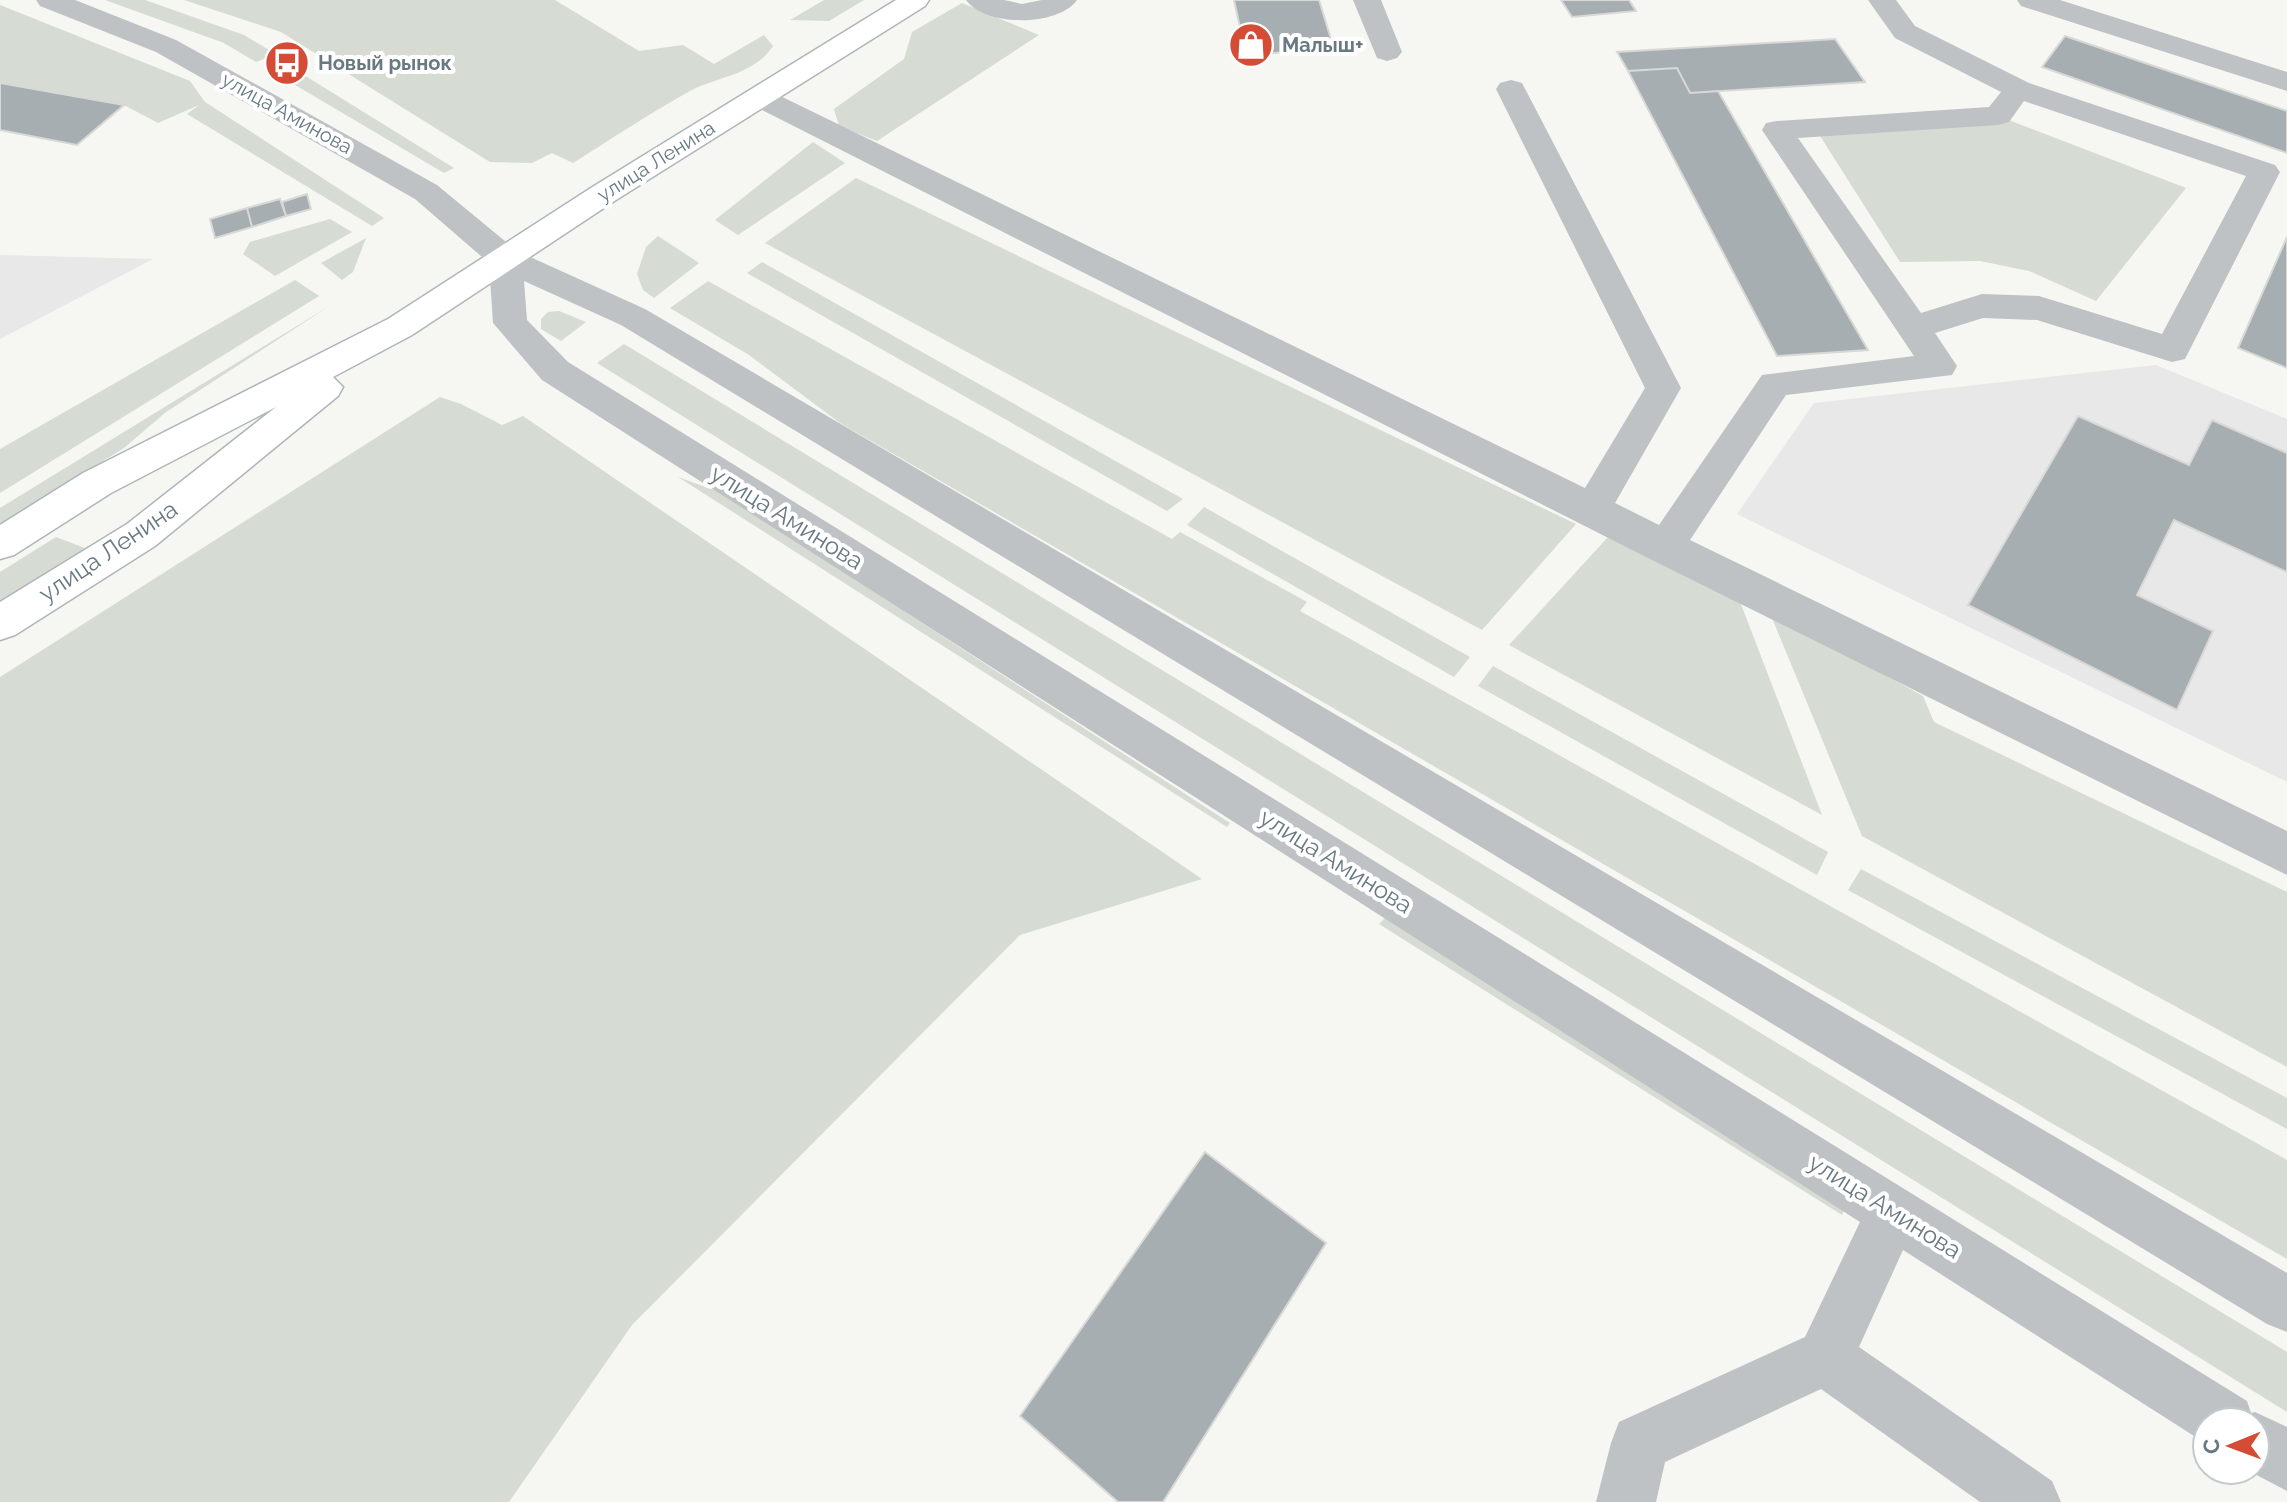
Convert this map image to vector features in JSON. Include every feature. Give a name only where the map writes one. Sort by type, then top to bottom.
[{"type":"main road","name":"улица Ленина","points":[[0,544],[97,483],[400,327],[915,0]]},
{"type":"main road","name":"улица Ленина","points":[[0,623],[141,535],[400,327]]},
{"type":"street","name":"улица Аминова","points":[[50,0],[166,46],[426,192],[505,259],[633,317],[2287,1304]]},
{"type":"street","points":[[980,0],[1001,10],[1042,13],[1063,0]]},
{"type":"street","points":[[1367,0],[1387,52]]},
{"type":"street","points":[[1882,0],[1905,32],[2018,89],[2275,176],[2172,350],[2039,308],[1982,306],[1915,327]]},
{"type":"street","points":[[2031,0],[2287,82]]},
{"type":"street","points":[[1511,89],[1663,388],[1591,511]]},
{"type":"street","points":[[1664,548],[1775,384],[1939,366],[1777,130],[1998,116],[2018,89]]},
{"type":"street","points":[[759,97],[2287,854]]},
{"type":"street","name":"улица Аминова","points":[[505,259],[510,323],[555,371],[2201,1406]]},
{"type":"street","points":[[1626,1502],[1640,1443],[1825,1357],[1893,1211]]},
{"type":"street","points":[[1825,1357],[2031,1502]]},
{"type":"shaded area","points":[[105,0],[145,0],[244,35],[276,54],[256,62],[224,43]]},
{"type":"shaded area","points":[[184,0],[555,0],[639,51],[683,45],[714,64],[764,35],[773,46],[745,70],[688,92],[573,163],[552,153],[532,163],[490,162],[281,32]]},
{"type":"shaded area","points":[[824,0],[864,0],[829,21],[790,20]]},
{"type":"shaded area","points":[[962,3],[1039,35],[877,141],[839,126],[834,109],[904,59],[912,32]]},
{"type":"shaded area","points":[[0,5],[190,81],[205,102],[384,218],[372,226],[187,114],[199,105],[158,123],[124,105],[0,83]]},
{"type":"shaded area","points":[[299,72],[454,168],[444,173],[285,79]]},
{"type":"shaded area","points":[[1998,116],[2186,188],[2096,301],[2029,271],[1980,261],[1900,262],[1815,128]]},
{"type":"shaded area","points":[[813,142],[845,163],[738,235],[715,220]]},
{"type":"shaded area","points":[[856,178],[1576,524],[1482,630],[765,243]]},
{"type":"shaded area","points":[[330,219],[352,232],[275,276],[243,254],[250,242]]},
{"type":"shaded area","points":[[658,236],[699,263],[654,298],[643,290],[637,274],[646,247]]},
{"type":"shaded area","points":[[366,238],[353,272],[342,280],[321,263]]},
{"type":"shaded area","points":[[0,255],[153,259],[0,339]]},
{"type":"shaded area","points":[[762,262],[1183,499],[1167,511],[747,273]]},
{"type":"shaded area","points":[[295,280],[319,296],[0,493],[0,449]]},
{"type":"shaded area","points":[[708,281],[1172,539],[1180,532],[1307,602],[1300,611],[2287,1160],[2287,1259],[840,423],[749,355],[670,308]]},
{"type":"shaded area","points":[[331,305],[166,412],[124,448],[0,525],[0,508]]},
{"type":"shaded area","points":[[559,311],[586,322],[561,341],[541,329],[541,319],[548,312]]},
{"type":"shaded area","points":[[624,344],[2287,1352],[2287,1412],[597,363]]},
{"type":"shaded area","points":[[2156,365],[2287,419],[2287,782],[1737,514],[1814,403]]},
{"type":"shaded area","points":[[440,397],[502,425],[523,416],[1202,879],[1020,935],[632,1325],[509,1502],[0,1502],[0,677]]},
{"type":"shaded area","points":[[678,477],[722,493],[1230,823],[1227,827]]},
{"type":"shaded area","points":[[1204,507],[1470,657],[1454,677],[1187,525]]},
{"type":"shaded area","points":[[56,537],[87,549],[0,604],[0,572]]},
{"type":"shaded area","points":[[1608,537],[1739,599],[1822,815],[1509,645]]},
{"type":"shaded area","points":[[1770,613],[1923,696],[1934,722],[2287,892],[2287,1067],[1862,836]]},
{"type":"shaded area","points":[[1493,666],[1828,852],[1817,875],[1478,686]]},
{"type":"shaded area","points":[[1861,869],[2287,1098],[2287,1129],[1848,890]]},
{"type":"shaded area","points":[[1385,918],[1847,1203],[1842,1215],[1379,924]]},
{"type":"building","points":[[1234,0],[1319,0],[1334,49],[1246,55]]},
{"type":"building","points":[[1561,0],[1629,0],[1636,11],[1572,17]]},
{"type":"building","points":[[2065,36],[2287,111],[2287,153],[2042,67]]},
{"type":"building","points":[[1835,39],[1865,82],[1690,93],[1677,68],[1628,71],[1617,52]]},
{"type":"building","points":[[1677,68],[1690,93],[1718,91],[1868,350],[1777,356],[1628,71]]},
{"type":"building","points":[[0,83],[124,105],[77,145],[0,130]]},
{"type":"building","points":[[307,194],[311,209],[286,216],[282,202]]},
{"type":"building","points":[[280,199],[286,216],[252,227],[247,208]]},
{"type":"building","points":[[247,208],[252,227],[215,238],[210,219]]},
{"type":"building","points":[[2287,237],[2287,368],[2238,348]]},
{"type":"building","points":[[2078,416],[2189,465],[2212,420],[2287,453],[2287,572],[2174,520],[2137,595],[2213,631],[2177,710],[1968,605]]},
{"type":"building","points":[[1205,1152],[1326,1243],[1163,1502],[1118,1502],[1020,1416]]},
{"type":"place","name":"Малыш+","points":[[1251,45]]},
{"type":"place","name":"Новый рынок","points":[[287,63]]}]
